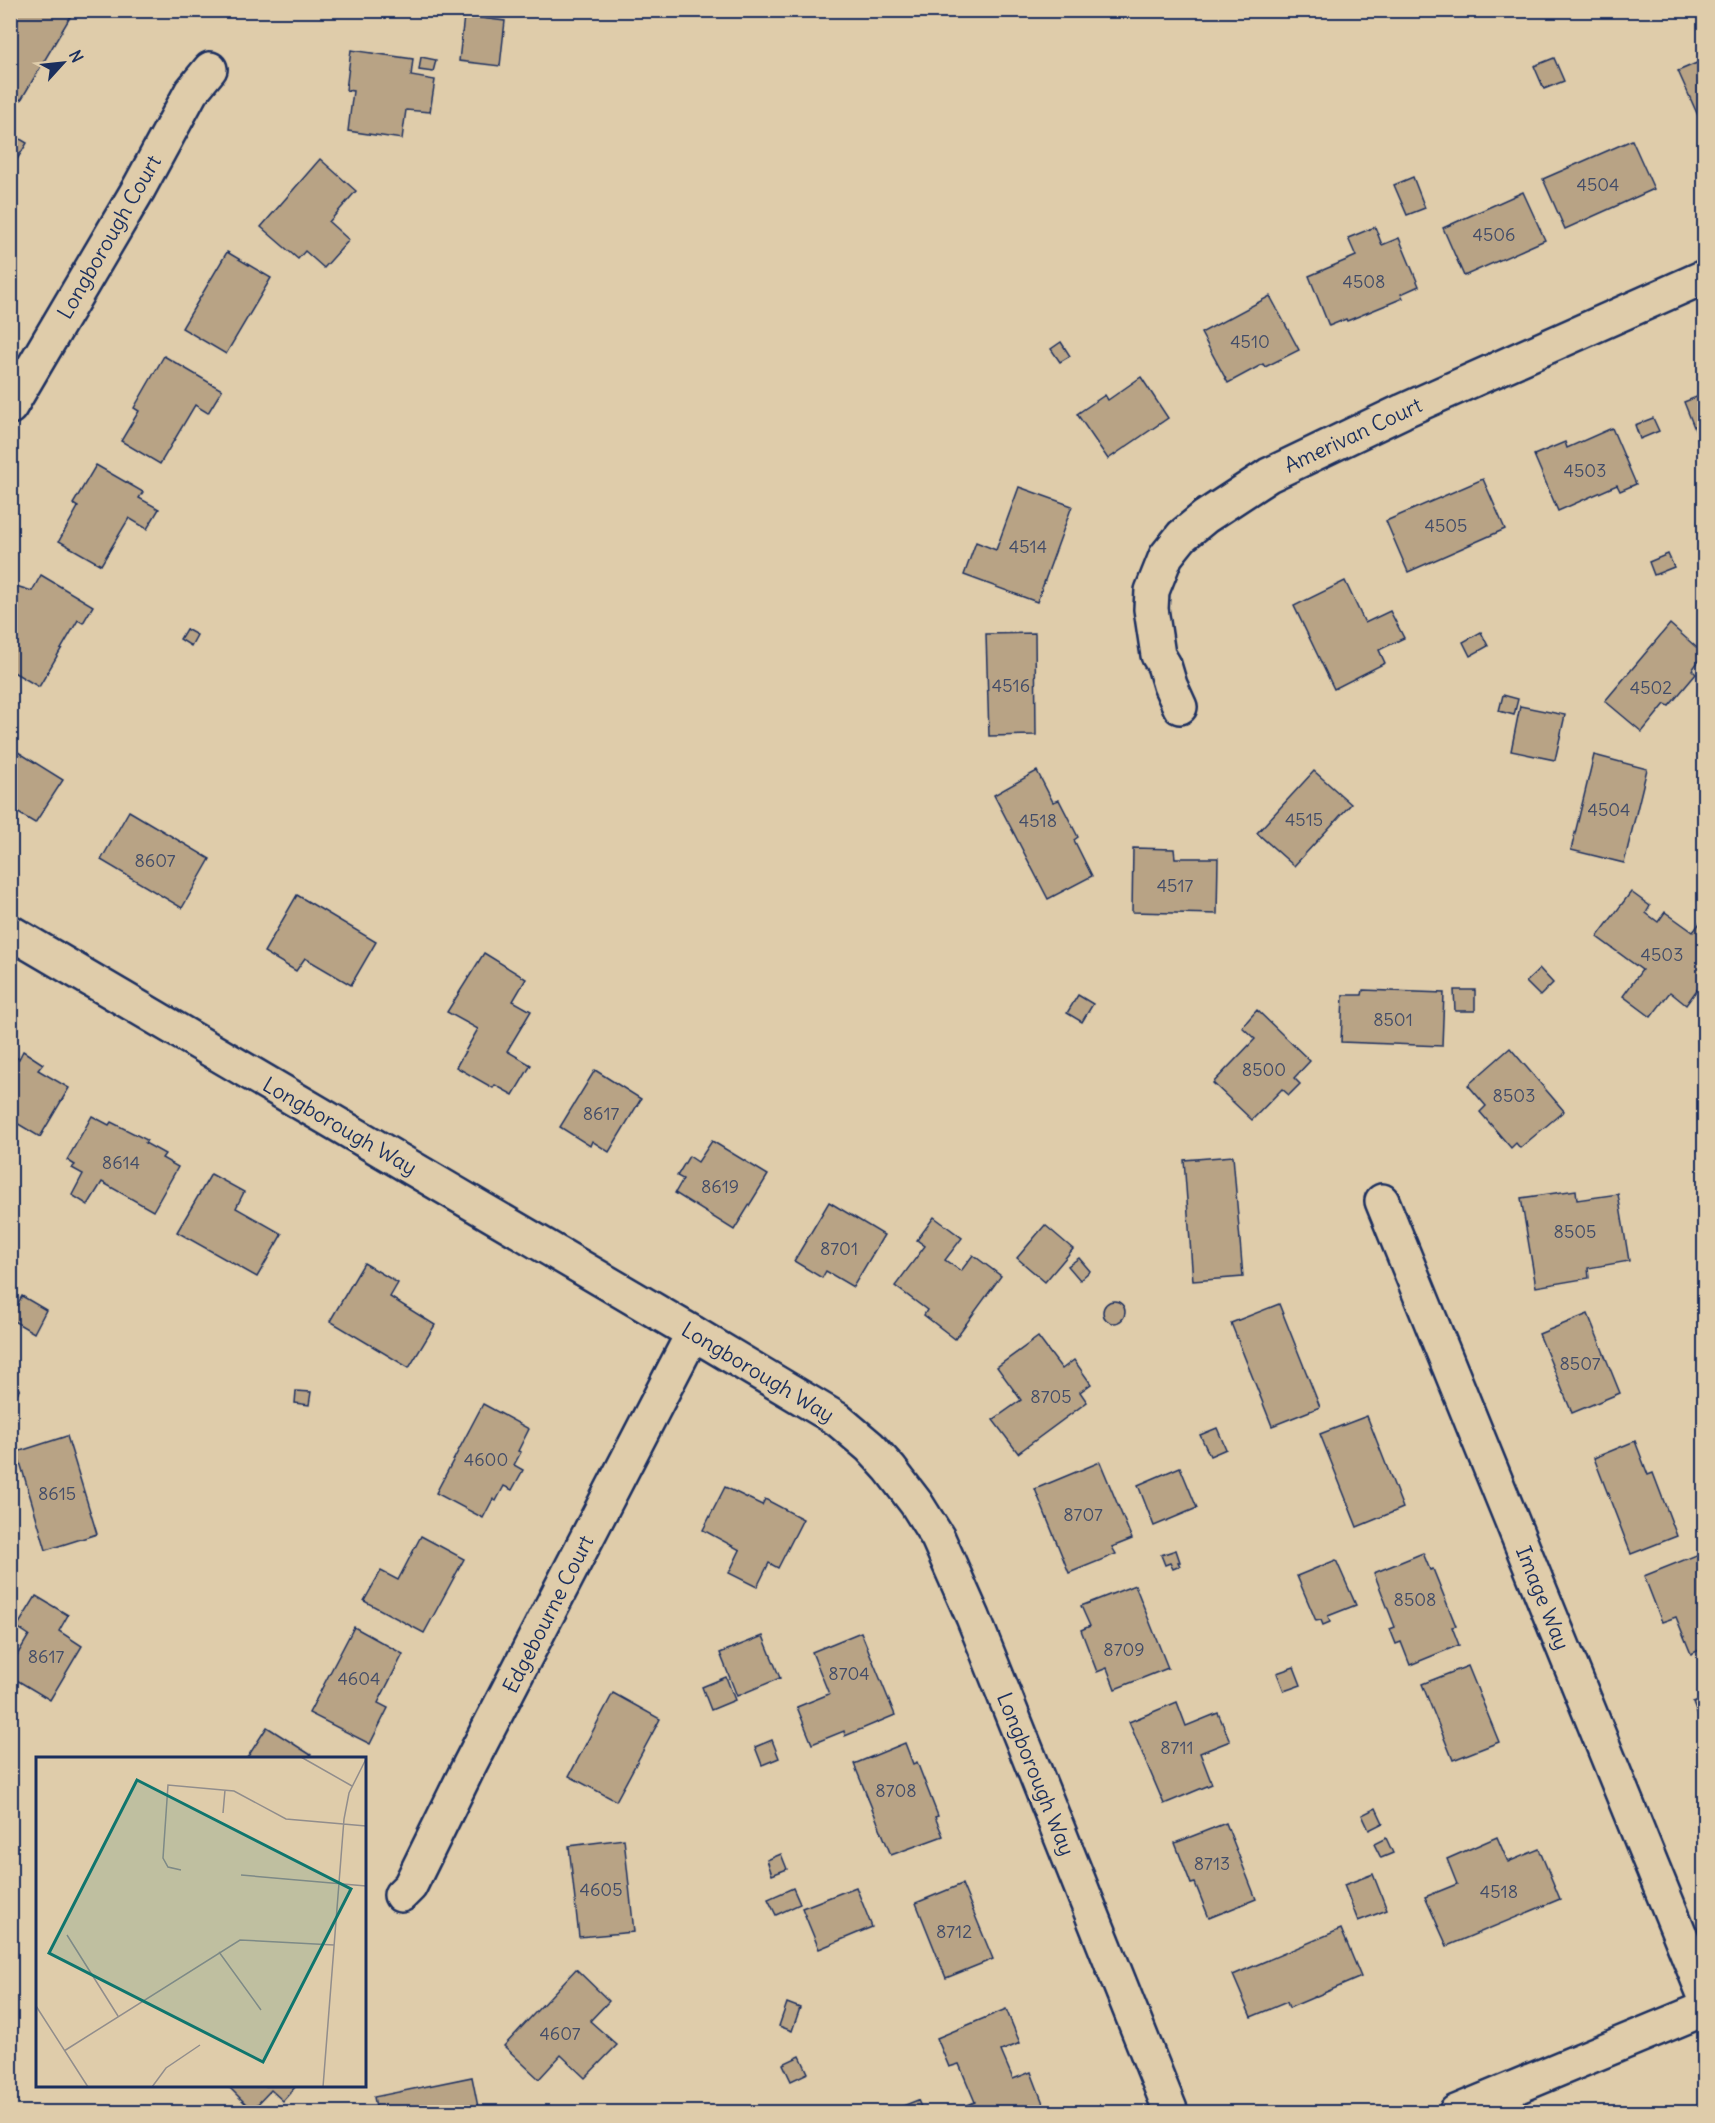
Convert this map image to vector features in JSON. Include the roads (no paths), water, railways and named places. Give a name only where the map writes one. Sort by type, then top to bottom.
[{"type":"street","name":"Longborough Court","points":[[10,407],[139,188],[191,92],[210,69]]},
{"type":"street","name":"Amerivan Court","points":[[1180,707],[1158,655],[1151,609],[1152,591],[1166,556],[1182,536],[1205,517],[1269,474],[1403,411],[1704,277]]},
{"type":"street","name":"Longborough Way","points":[[10,932],[837,1419],[870,1447],[922,1511],[938,1538],[973,1617],[1170,2112]]},
{"type":"street","name":"Image Way","points":[[1382,1201],[1704,1994]]},
{"type":"street","name":"Edgebourne Court","points":[[401,1895],[410,1886],[470,1764],[693,1333]]},
{"type":"street","points":[[1456,2112],[1704,2009]]}]
